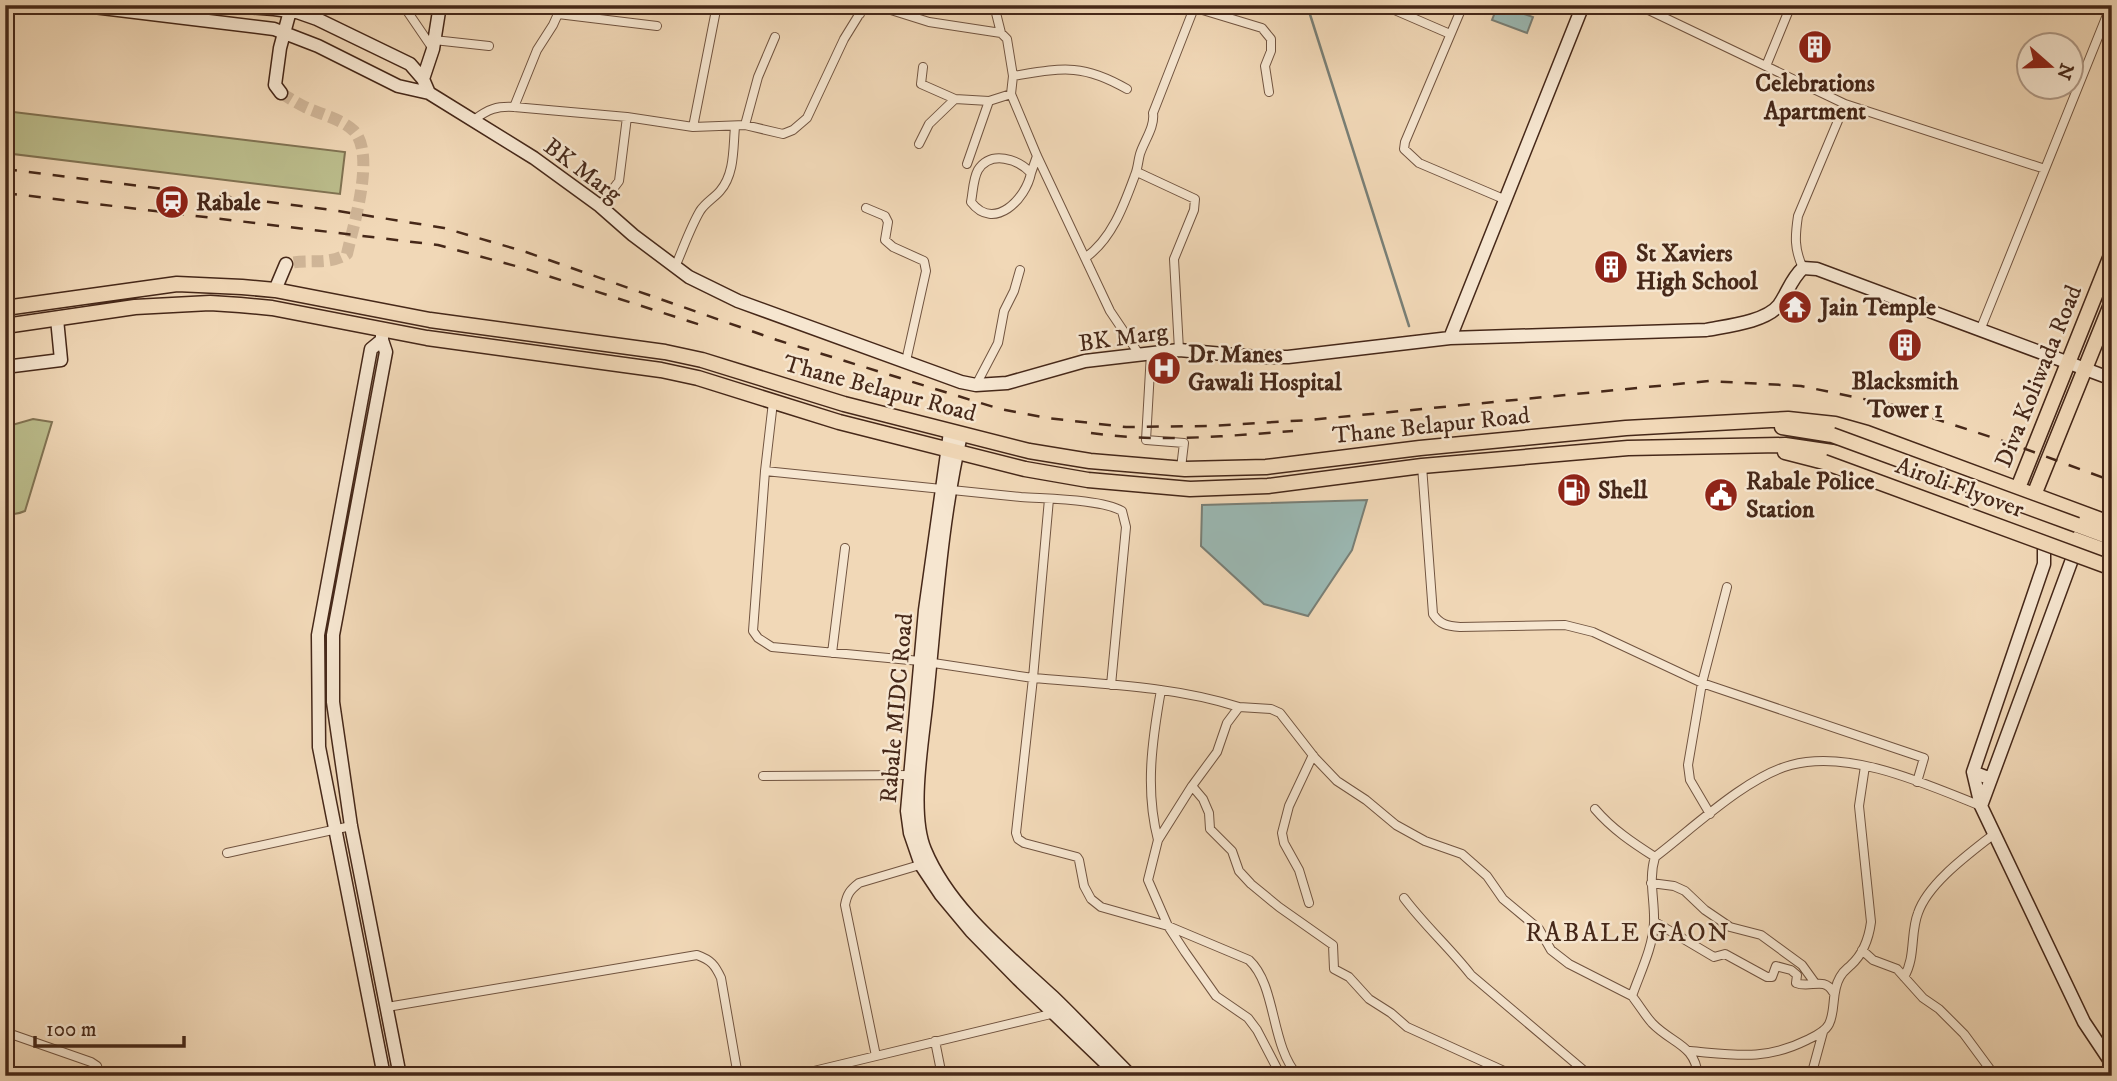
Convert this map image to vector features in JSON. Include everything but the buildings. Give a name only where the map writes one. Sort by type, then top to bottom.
[{"type":"main road","name":"Diva Koliwada Road","points":[[2008,516],[2112,253]]},
{"type":"main road","name":"Thane Belapur Road","points":[[5,308],[177,284],[275,290],[430,320],[665,352],[702,360],[844,404],[1048,455],[1181,468],[1217,470],[1266,467],[1420,448],[1626,428],[1749,422]]},
{"type":"main road","name":"Diva Koliwada Road","points":[[2034,524],[2035,495],[2112,302]]},
{"type":"main road","name":"Thane Belapur Road","points":[[5,326],[135,307],[210,303],[272,308],[382,335],[662,370],[698,378],[839,422],[951,452],[1055,475],[1190,489],[1268,486],[1422,467],[1628,448],[1749,446]]},
{"type":"main road","points":[[1749,422],[1788,419],[1847,427],[2112,524]]},
{"type":"main road","name":"Airoli Flyover","points":[[1749,422],[1832,435],[2112,538]]},
{"type":"main road","points":[[1749,446],[1785,445],[1839,453],[2112,553]]},
{"type":"main road","name":"Airoli Flyover","points":[[1749,446],[1824,462],[2112,568]]},
{"type":"street","name":"BK Marg","points":[[77,5],[274,29],[318,46],[398,86],[429,93],[474,120],[534,158],[600,206],[689,277],[738,301],[961,382],[976,385],[1007,383],[1085,361],[1179,350],[1288,357],[1450,338],[1706,330],[1741,324],[1770,313],[1779,305],[1794,276],[1802,268]]},
{"type":"street","points":[[221,5],[290,11],[317,19],[410,64],[423,79],[429,93]]},
{"type":"street","points":[[403,5],[434,44],[489,46]]},
{"type":"street","points":[[423,79],[434,44],[440,5]]},
{"type":"street","points":[[514,107],[537,50],[562,5]]},
{"type":"street","points":[[693,127],[717,5]]},
{"type":"street","points":[[846,5],[860,14]]},
{"type":"street","points":[[474,120],[486,110],[500,106],[627,117],[693,127],[745,125],[783,134],[793,130],[807,118],[844,39],[865,5]]},
{"type":"street","points":[[875,5],[929,22],[1000,33],[1007,39],[1013,76],[1012,94],[1037,156],[1110,311],[1145,353],[1146,440],[1184,443],[1181,468]]},
{"type":"street","points":[[994,5],[1000,33]]},
{"type":"street","points":[[1383,5],[1450,34]]},
{"type":"street","points":[[1463,5],[1404,149],[1419,163],[1506,200]]},
{"type":"street","points":[[1450,338],[1583,5]]},
{"type":"street","points":[[1638,5],[1845,104],[2045,169]]},
{"type":"street","points":[[1766,66],[1791,5]]},
{"type":"street","points":[[1981,328],[2111,5]]},
{"type":"street","points":[[1085,258],[1098,249],[1122,207],[1154,120],[1153,113],[1190,6],[1262,28],[1270,39],[1270,51],[1265,66],[1269,92]]},
{"type":"street","points":[[281,93],[275,85],[290,11]]},
{"type":"street","points":[[558,15],[657,26]]},
{"type":"street","points":[[745,125],[758,77],[775,37]]},
{"type":"street","points":[[923,66],[920,84],[955,99],[989,101],[1012,94]]},
{"type":"street","points":[[1013,76],[1059,68],[1078,68],[1107,77],[1127,89]]},
{"type":"street","points":[[919,144],[929,124],[955,99]]},
{"type":"street","points":[[967,164],[989,101]]},
{"type":"street","points":[[1845,104],[1798,216],[1796,253],[1802,268],[1817,269],[2112,379]]},
{"type":"street","points":[[600,206],[619,181],[627,117]]},
{"type":"street","points":[[675,267],[698,215],[719,193],[727,179],[733,155],[735,127]]},
{"type":"street","points":[[1031,173],[1012,159],[992,160],[984,164],[975,176],[971,202],[978,210],[992,216],[1014,204],[1025,192],[1037,156]]},
{"type":"street","points":[[1136,172],[1195,199],[1194,210],[1174,259],[1179,350]]},
{"type":"street","points":[[866,208],[885,216],[888,222],[885,240],[893,247],[924,261],[926,271],[906,362]]},
{"type":"street","points":[[275,290],[286,264]]},
{"type":"street","points":[[976,385],[998,342],[1004,311],[1020,270]]},
{"type":"street","points":[[5,367],[61,360],[57,319]]},
{"type":"street","points":[[382,335],[371,349],[318,635],[318,703],[319,747],[384,1076]]},
{"type":"street","points":[[382,335],[386,352],[333,635],[333,702],[351,826],[400,1076]]},
{"type":"street","points":[[773,402],[753,631],[758,638],[772,646],[925,661],[1033,677],[1192,694],[1239,707],[1271,709],[1280,713],[1337,781],[1366,800],[1396,825],[1425,841],[1462,854],[1487,876],[1503,899],[1539,929],[1551,950],[1569,964],[1632,996],[1651,1023],[1690,1051],[1695,1058],[1698,1076]]},
{"type":"street","name":"Rabale MIDC Road","points":[[955,433],[945,490],[915,775],[919,828],[927,863],[944,883],[970,923],[1126,1075]]},
{"type":"street","points":[[1422,467],[1433,614],[1437,621],[1446,626],[1460,627],[1565,625],[1593,632],[1702,683],[1924,758],[1917,782]]},
{"type":"street","points":[[765,471],[1106,505],[1122,511],[1125,516],[1111,685]]},
{"type":"street","points":[[1049,499],[1016,833],[1018,839],[1076,857],[1087,894],[1101,907],[1168,926],[1241,955],[1253,964],[1265,989],[1287,1061],[1298,1076]]},
{"type":"street","points":[[2034,524],[2042,536],[2044,564],[1973,772],[1981,806],[1994,834],[2084,1022],[2112,1064]]},
{"type":"street","points":[[832,653],[845,548]]},
{"type":"street","points":[[1981,806],[2074,554]]},
{"type":"street","points":[[329,574],[344,577]]},
{"type":"street","points":[[1710,814],[1690,779],[1688,765],[1702,683],[1727,587]]},
{"type":"street","points":[[1158,840],[1152,817],[1150,791],[1152,743],[1161,690]]},
{"type":"street","points":[[318,703],[333,702]]},
{"type":"street","points":[[1239,707],[1227,723],[1217,752],[1158,840],[1148,880],[1168,926],[1216,996],[1248,1018],[1281,1076]]},
{"type":"street","points":[[1308,903],[1301,878],[1282,834],[1284,820],[1297,786],[1313,755]]},
{"type":"street","points":[[1632,996],[1644,964],[1654,922],[1651,883],[1655,857],[1752,784],[1792,765],[1845,761],[1917,782],[1981,806]]},
{"type":"street","points":[[1811,1076],[1823,1032],[1830,1022],[1833,992],[1843,971],[1862,950],[1869,934],[1871,922],[1859,806],[1866,766]]},
{"type":"street","points":[[1973,772],[1991,779]]},
{"type":"street","points":[[763,776],[915,775]]},
{"type":"street","points":[[1192,786],[1203,799],[1209,813],[1210,829],[1232,851],[1239,871],[1279,907],[1333,945],[1333,961],[1337,972],[1349,977],[1369,999],[1407,1027],[1515,1076]]},
{"type":"street","points":[[1595,809],[1614,828],[1655,857]]},
{"type":"street","points":[[227,853],[351,826]]},
{"type":"street","points":[[1904,977],[1911,961],[1918,912],[1926,899],[1940,881],[1994,834]]},
{"type":"street","points":[[876,1056],[845,905],[846,896],[850,889],[859,883],[927,863]]},
{"type":"street","points":[[1651,883],[1674,886],[1685,891],[1705,910],[1730,927],[1761,935],[1802,965],[1815,983]]},
{"type":"street","points":[[1404,898],[1422,922],[1471,975],[1588,1074]]},
{"type":"street","points":[[1654,922],[1714,957],[1725,954],[1767,977],[1772,977],[1776,966],[1784,968],[1797,975],[1796,983],[1801,985],[1824,982],[1830,985],[1833,992]]},
{"type":"street","points":[[1862,950],[1873,960],[1891,966],[1923,998],[1939,1009],[1964,1034],[1996,1076]]},
{"type":"street","points":[[387,1007],[697,955],[710,959],[716,965],[721,978],[738,1076]]},
{"type":"street","points":[[793,1076],[1061,1012]]},
{"type":"street","points":[[5,1032],[91,1062],[97,1066],[100,1076]]},
{"type":"street","points":[[1690,1051],[1756,1056],[1789,1049],[1823,1032]]},
{"type":"street","points":[[935,1041],[942,1076]]},
{"type":"street","points":[[1571,1076],[1602,1076]]},
{"type":"green space","points":[[5,111],[345,152],[340,194],[5,153]]},
{"type":"green space","points":[[33,419],[52,422],[25,511],[8,513],[5,512],[5,427]]},
{"type":"water","points":[[1498,5],[1533,17],[1527,33],[1492,20]]},
{"type":"water","points":[[1367,500],[1352,550],[1308,616],[1264,604],[1201,546],[1202,505]]},
{"type":"waterway","points":[[1307,5],[1409,326]]},
{"type":"tunnel","points":[[281,93],[349,127],[360,142],[363,156],[361,191],[347,254],[332,260],[286,264]]},
{"type":"railway","points":[[5,169],[332,210],[444,228],[526,252],[777,340],[1000,409],[1047,418],[1126,427],[1209,426],[1309,420],[1709,381],[1801,386],[1893,405],[2012,444],[2112,481]]},
{"type":"railway","points":[[5,193],[438,245],[523,268],[704,326]]},
{"type":"railway","points":[[1091,433],[1167,438],[1293,431]]},
{"type":"place","name":"Celebrations Apartment","points":[[1815,47]]},
{"type":"place","name":"Rabale","points":[[172,202]]},
{"type":"place","name":"St Xaviers High School","points":[[1611,267]]},
{"type":"place","name":"Jain Temple","points":[[1795,307]]},
{"type":"place","name":"Blacksmith Tower 1","points":[[1905,345]]},
{"type":"place","name":"Dr Manes Gawali Hospital","points":[[1164,368]]},
{"type":"place","name":"Shell","points":[[1574,490]]},
{"type":"place","name":"Rabale Police Station","points":[[1721,495]]},
{"type":"district","name":"RABALE GAON","points":[[1628,932]]}]
